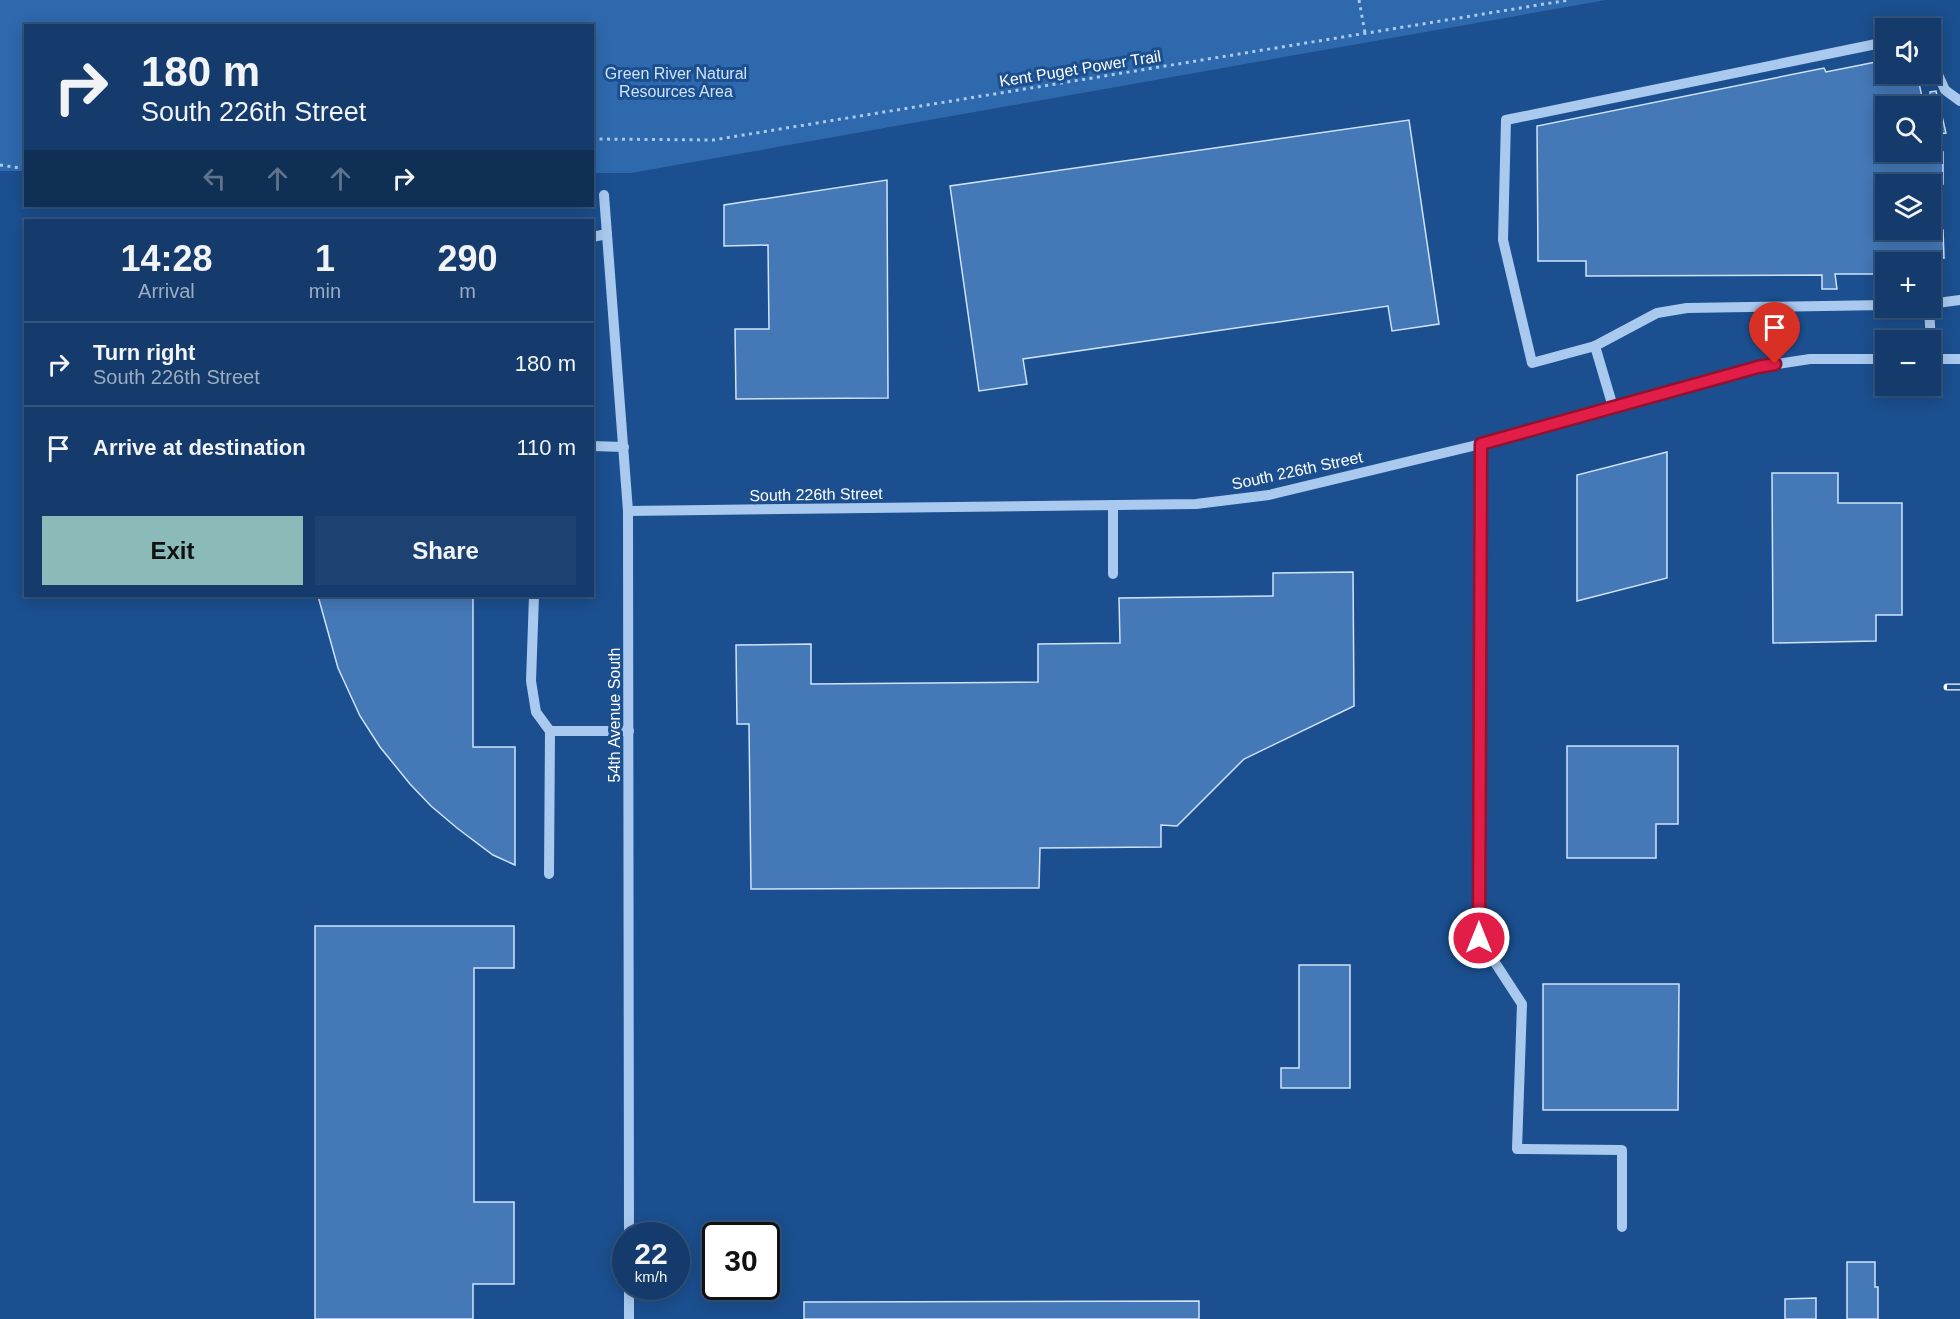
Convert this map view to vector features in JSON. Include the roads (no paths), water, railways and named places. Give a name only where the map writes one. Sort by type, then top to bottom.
[{"type":"street","points":[[1875,44],[1506,120],[1503,240],[1532,363],[1595,346],[1657,313],[1688,308],[1875,305]]},
{"type":"street","points":[[1941,81],[1945,90],[1960,101]]},
{"type":"street","name":"54th Avenue South","points":[[604,195],[628,511],[629,1222]]},
{"type":"street","points":[[594,237],[607,234]]},
{"type":"street","points":[[1941,304],[1960,300]]},
{"type":"street","points":[[1595,346],[1613,407]]},
{"type":"street","name":"South 226th Street","points":[[628,511],[1196,504],[1269,495],[1481,444],[1758,367],[1810,359],[1875,359]]},
{"type":"street","points":[[1941,359],[1960,359]]},
{"type":"street","points":[[1481,444],[1479,938],[1522,1004],[1517,1149],[1622,1150],[1622,1227]]},
{"type":"street","points":[[594,446],[624,447]]},
{"type":"street","points":[[1113,505],[1113,574]]},
{"type":"street","points":[[534,597],[531,681],[536,712],[550,731],[549,874]]},
{"type":"street","points":[[550,731],[629,731]]},
{"type":"street","points":[[629,1300],[629,1319]]},
{"type":"railway","points":[[1947,687],[1960,687]]},
{"type":"park label","name":"Green River Natural Resources Area","points":[[676,82]]}]
